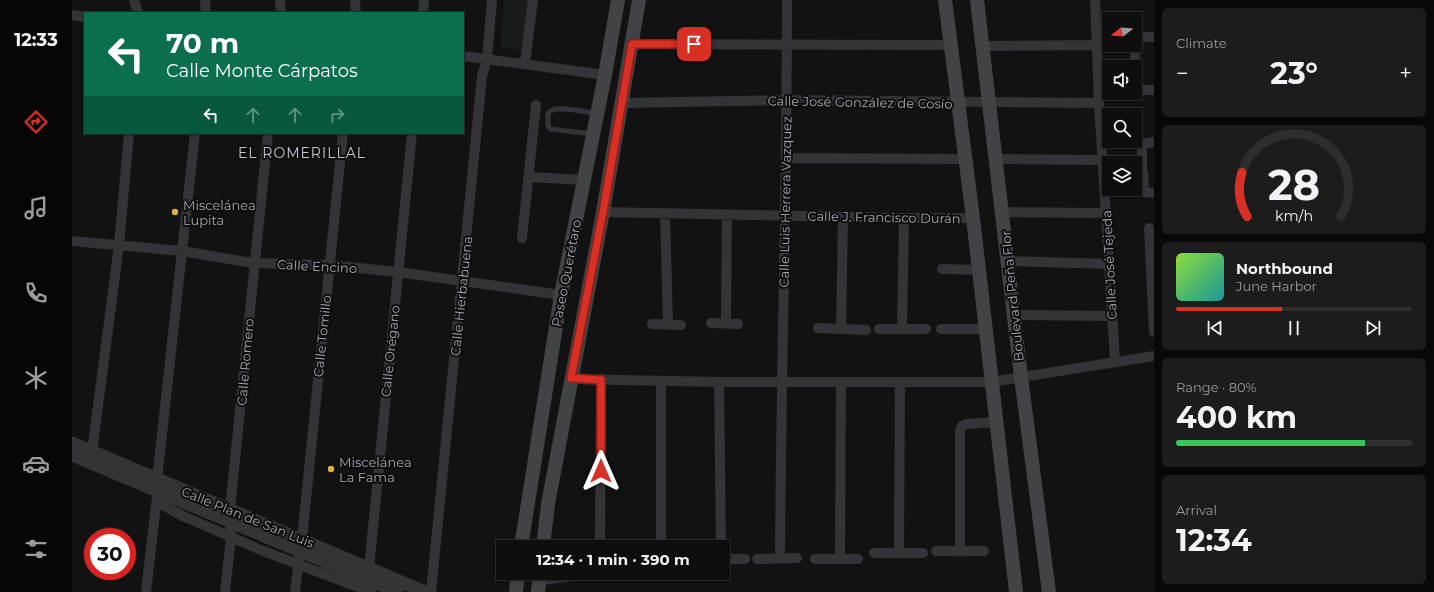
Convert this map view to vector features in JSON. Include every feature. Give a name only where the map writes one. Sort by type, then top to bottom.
[{"type":"main road","points":[[945,0],[966,159],[995,422],[1016,592]]},
{"type":"main road","name":"Boulevard Peña Flor","points":[[977,0],[1021,377],[1048,592]]},
{"type":"main road","points":[[618,2],[639,4]]},
{"type":"main road","name":"Paseo Querétaro","points":[[522,540],[561,294],[605,75],[618,2]]},
{"type":"main road","name":"Paseo Querétaro","points":[[544,540],[548,504],[603,212],[639,4]]},
{"type":"main road","points":[[516,592],[517,580]]},
{"type":"street","points":[[134,0],[138,12]]},
{"type":"street","points":[[205,0],[206,12]]},
{"type":"street","points":[[280,0],[281,12]]},
{"type":"street","points":[[356,0],[356,12]]},
{"type":"street","points":[[423,12],[424,0]]},
{"type":"street","name":"Calle Hierbabuena","points":[[431,592],[463,282],[482,76],[487,59],[492,0]]},
{"type":"street","points":[[525,63],[533,0]]},
{"type":"street","name":"Calle Luis Herrera Vazquez","points":[[780,558],[781,381],[786,215],[787,0]]},
{"type":"street","name":"Calle José Tejeda","points":[[1095,0],[1103,156]]},
{"type":"street","points":[[72,15],[84,17]]},
{"type":"street","points":[[1142,37],[1154,37]]},
{"type":"street","points":[[632,44],[950,45]]},
{"type":"street","points":[[982,46],[1098,45]]},
{"type":"street","points":[[1135,52],[1138,88],[1142,90],[1154,90]]},
{"type":"street","points":[[464,56],[525,63],[605,75]]},
{"type":"street","name":"Calle José González de Cosío","points":[[621,102],[787,100],[958,103],[1099,103]]},
{"type":"street","points":[[522,238],[536,105]]},
{"type":"street","points":[[92,452],[119,245],[129,134]]},
{"type":"street","points":[[146,592],[195,134]]},
{"type":"street","name":"Calle Romero","points":[[225,592],[231,537],[230,515],[253,263],[268,134]]},
{"type":"street","name":"Calle Tomillo","points":[[295,592],[343,134]]},
{"type":"street","name":"Calle Orégano","points":[[368,584],[412,134]]},
{"type":"street","points":[[1154,142],[1143,144],[1142,169],[1144,192],[1154,193]]},
{"type":"street","points":[[786,158],[966,159]]},
{"type":"street","points":[[995,159],[1102,160]]},
{"type":"street","points":[[529,177],[584,180]]},
{"type":"street","name":"Calle José Tejeda","points":[[1106,196],[1115,361]]},
{"type":"street","name":"Calle J. Francisco Durán","points":[[603,212],[973,218]]},
{"type":"street","points":[[1002,212],[1107,214]]},
{"type":"street","points":[[665,214],[668,324]]},
{"type":"street","points":[[726,323],[727,215]]},
{"type":"street","points":[[841,329],[843,217]]},
{"type":"street","points":[[902,330],[904,218]]},
{"type":"street","points":[[1149,228],[1154,332]]},
{"type":"street","name":"Calle Encino","points":[[72,241],[182,251],[253,263],[329,265],[398,272],[463,282],[561,294]]},
{"type":"street","points":[[1008,261],[1110,264]]},
{"type":"street","points":[[942,269],[979,270]]},
{"type":"street","points":[[1014,315],[1112,316]]},
{"type":"street","points":[[711,323],[738,324]]},
{"type":"street","points":[[652,324],[681,325]]},
{"type":"street","points":[[818,328],[866,330]]},
{"type":"street","points":[[879,329],[926,329]]},
{"type":"street","points":[[941,329],[985,329]]},
{"type":"street","points":[[571,378],[719,382],[991,382],[1115,361],[1154,356]]},
{"type":"street","points":[[600,540],[601,380]]},
{"type":"street","points":[[661,381],[661,540]]},
{"type":"street","points":[[719,382],[721,540]]},
{"type":"street","points":[[899,553],[900,382]]},
{"type":"street","points":[[840,558],[841,383]]},
{"type":"street","points":[[960,552],[960,431],[962,426],[967,424],[995,422]]},
{"type":"street","name":"Calle Plan de San Luis","points":[[72,443],[92,452],[157,491]]},
{"type":"street","name":"Calle Plan de San Luis","points":[[72,456],[157,491],[230,515],[301,545],[368,584],[397,592]]},
{"type":"street","points":[[157,491],[231,537],[297,564],[368,584]]},
{"type":"street","points":[[936,551],[984,551]]},
{"type":"street","points":[[874,553],[923,553]]},
{"type":"street","points":[[757,558],[797,558]]},
{"type":"street","points":[[730,559],[744,559]]},
{"type":"street","points":[[815,559],[858,559]]},
{"type":"street","name":"Calle Plan de San Luis","points":[[368,584],[425,592]]},
{"type":"lane","points":[[593,134],[550,129],[548,126],[548,113],[554,109],[561,109],[597,114]]},
{"type":"lane","points":[[539,583],[561,580]]},
{"type":"shaded area","points":[[504,0],[529,0],[523,50],[501,47]]},
{"type":"place","name":"Miscelánea Lupita","points":[[175,212]]},
{"type":"place","name":"Miscelánea La Fama","points":[[331,469]]},
{"type":"district","name":"EL ROMERILLAL","points":[[302,153]]},
{"type":"route","points":[[601,471],[601,380],[571,378],[603,212],[632,44],[694,44]]}]
